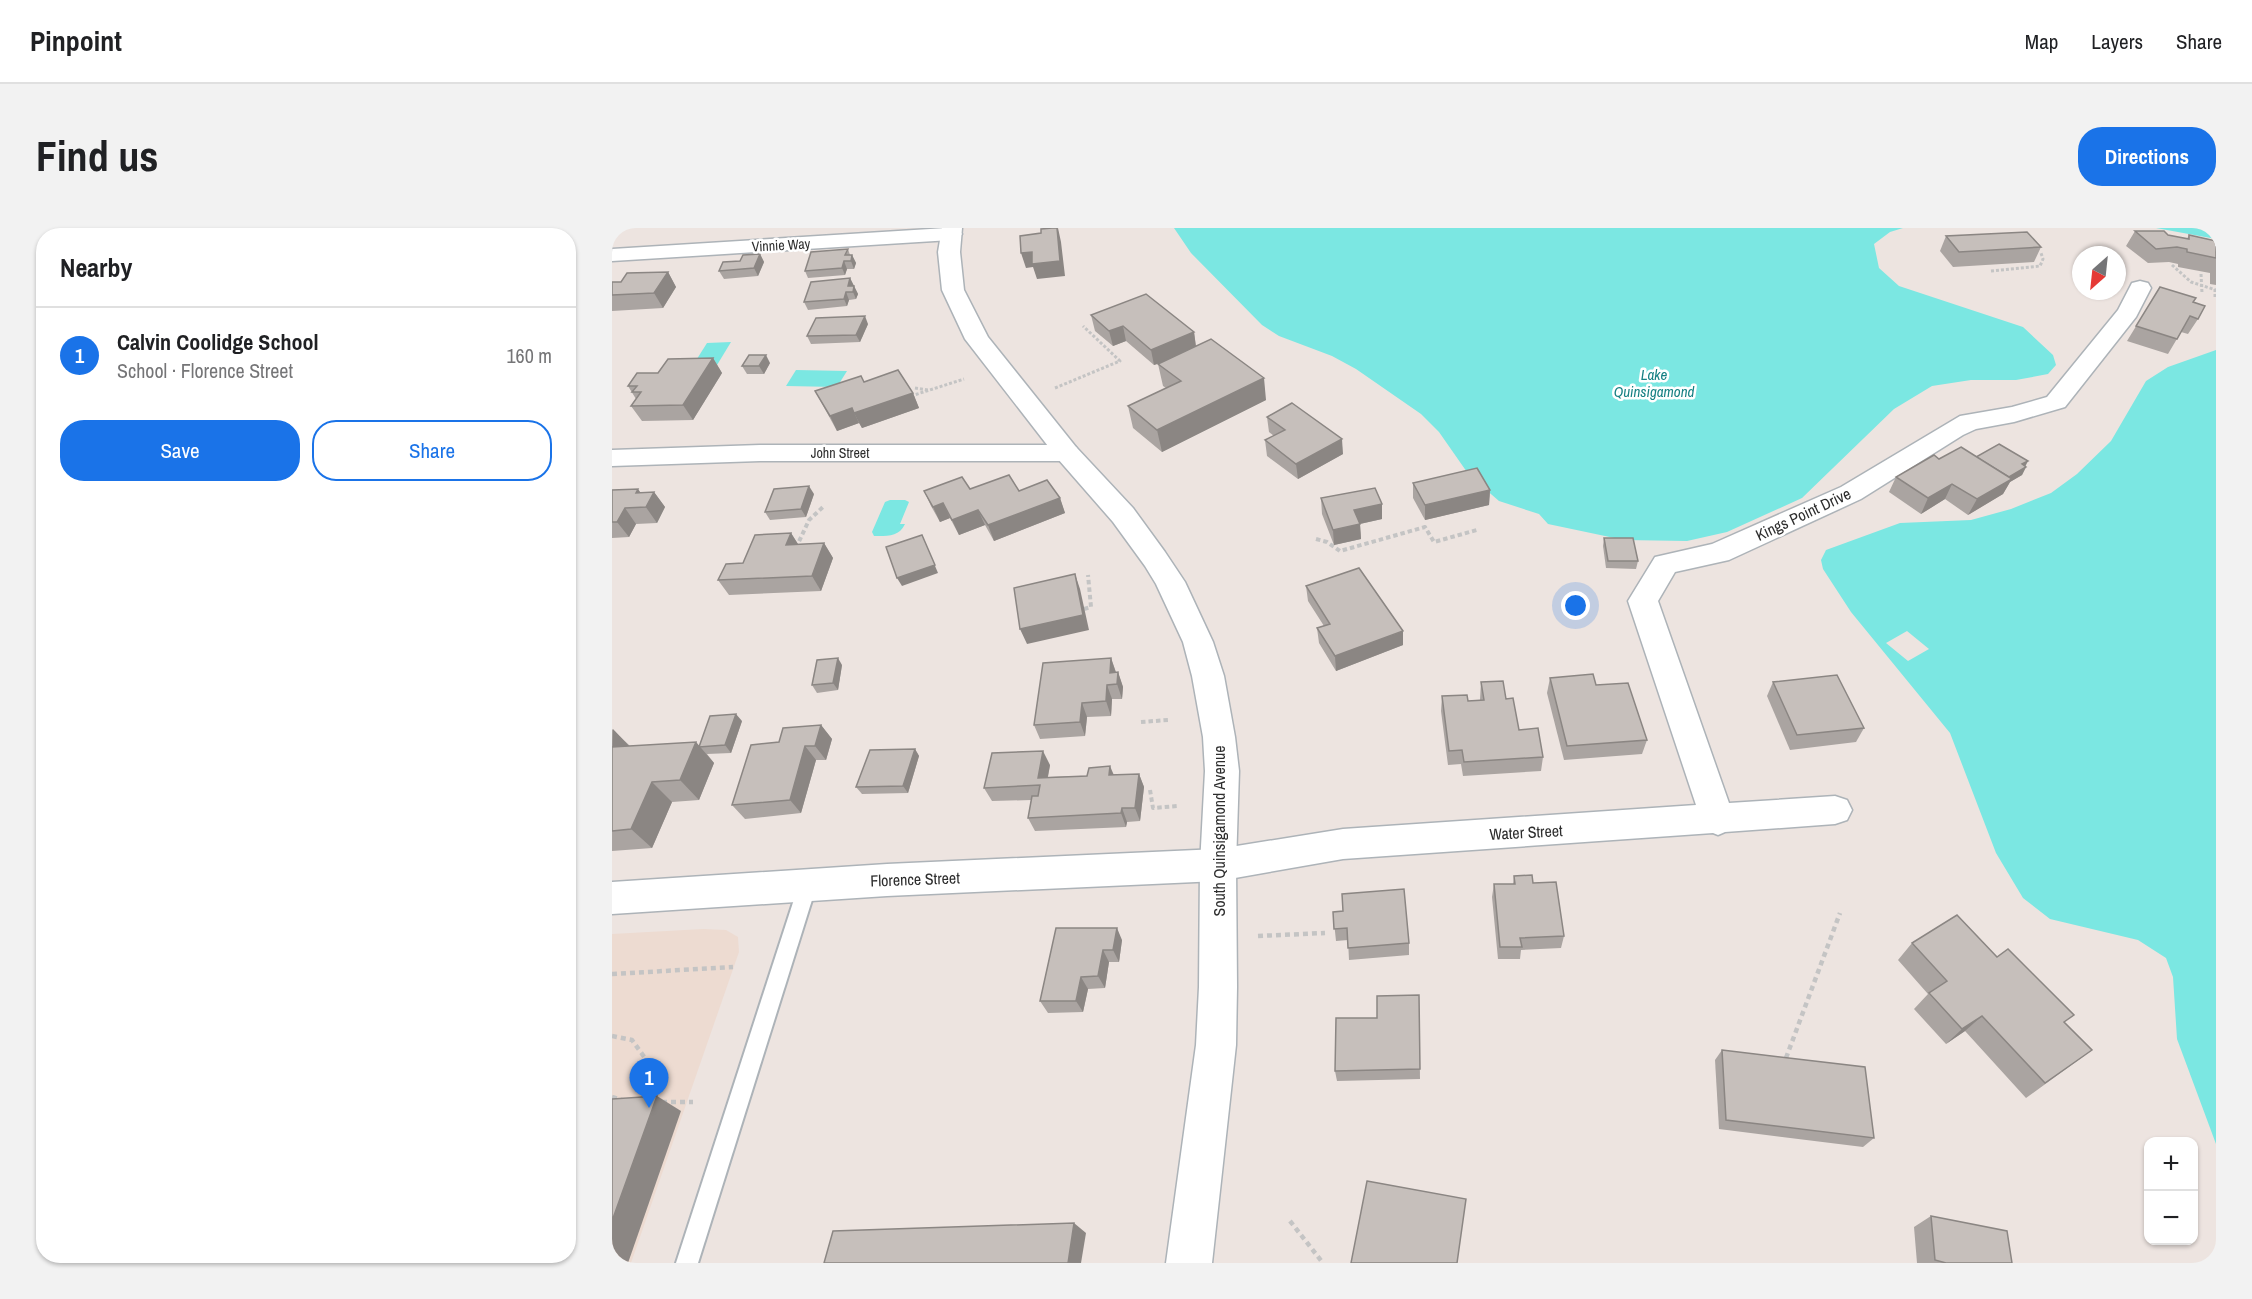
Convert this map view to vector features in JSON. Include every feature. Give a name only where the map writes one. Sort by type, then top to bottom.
[{"type":"street","name":"Vinnie Way","points":[[612,255],[951,231]]},
{"type":"street","name":"South Quinsigamond Avenue","points":[[951,231],[950,271],[953,290],[959,306],[991,359],[1067,453],[1123,515],[1155,559],[1170,582],[1198,642],[1208,676],[1219,737],[1222,771],[1215,1045],[1189,1263]]},
{"type":"street","name":"Kings Point Drive","points":[[1718,820],[1643,601],[1665,564],[1719,553],[1851,493],[1969,422],[2014,414],[2056,402],[2128,312],[2140,288]]},
{"type":"street","name":"John Street","points":[[612,458],[760,453],[1067,453]]},
{"type":"street","name":"Water Street","points":[[1218,865],[1343,844],[1718,820],[1835,810]]},
{"type":"street","name":"Florence Street","points":[[612,898],[808,884],[1079,874],[1218,865]]},
{"type":"lane","points":[[687,1263],[808,884]]},
{"type":"path","points":[[1991,271],[2040,266],[2043,259],[2041,253]]},
{"type":"path","points":[[2172,266],[2179,275],[2201,287],[2215,290],[2215,299]]},
{"type":"path","points":[[2201,274],[2202,293]]},
{"type":"path","points":[[1051,389],[1120,361],[1083,326]]},
{"type":"path","points":[[911,396],[964,379]]},
{"type":"path","points":[[915,388],[929,390]]},
{"type":"path","points":[[795,549],[809,520],[823,507]]},
{"type":"path","points":[[1316,539],[1327,542],[1340,550],[1425,527],[1434,542],[1477,530]]},
{"type":"path","points":[[800,542],[806,546]]},
{"type":"path","points":[[1084,609],[1090,607],[1088,575]]},
{"type":"path","points":[[1142,722],[1168,720]]},
{"type":"path","points":[[1150,790],[1153,808],[1177,807]]},
{"type":"path","points":[[1785,1058],[1840,913]]},
{"type":"path","points":[[1254,936],[1325,933]]},
{"type":"path","points":[[612,974],[733,967]]},
{"type":"path","points":[[612,1036],[632,1040],[650,1065],[655,1102]]},
{"type":"path","points":[[612,1096],[631,1102]]},
{"type":"path","points":[[643,1102],[693,1102]]},
{"type":"path","points":[[1290,1221],[1323,1263]]},
{"type":"shaded area","points":[[703,929],[726,930],[738,937],[739,952],[631,1263],[612,1263],[612,934]]},
{"type":"water","name":"Lake Quinsigamond","points":[[1174,228],[1903,228],[1890,232],[1874,244],[1879,268],[1899,286],[2023,327],[2053,355],[2056,365],[2048,374],[2016,380],[1971,380],[1932,386],[1894,409],[1802,498],[1727,532],[1687,541],[1624,540],[1548,524],[1539,514],[1499,501],[1469,475],[1439,432],[1421,414],[1356,369],[1332,356],[1279,336],[1262,325],[1191,253]]},
{"type":"water","points":[[2156,228],[2216,228],[2216,239]]},
{"type":"water","points":[[731,342],[714,370],[690,370],[707,343]]},
{"type":"water","points":[[2216,350],[2216,1144],[2177,1039],[2173,977],[2166,958],[2138,940],[2050,919],[2023,898],[1996,853],[1950,733],[1851,612],[1823,569],[1821,560],[1826,550],[1900,523],[1971,520],[2011,509],[2051,493],[2077,474],[2111,441],[2146,381],[2168,367]]},
{"type":"water","points":[[796,370],[847,371],[837,387],[786,386]]},
{"type":"water","points":[[890,500],[909,502],[900,524],[905,524],[896,534],[874,536],[872,532],[885,502]]},
{"type":"pier","points":[[1907,631],[1929,649],[1908,661],[1886,643]]},
{"type":"building","points":[[1057,228],[1060,261],[1032,264],[1032,252],[1021,253],[1020,236],[1041,233],[1041,229]]},
{"type":"building","points":[[2135,231],[2164,231],[2168,235],[2189,239],[2189,235],[2216,241],[2216,258],[2187,252],[2187,249],[2177,247],[2156,249]]},
{"type":"building","points":[[2027,232],[2041,247],[1959,252],[1946,236]]},
{"type":"building","points":[[848,249],[845,255],[852,255],[851,261],[844,261],[842,268],[805,271],[811,252]]},
{"type":"building","points":[[760,254],[754,268],[719,271],[723,262],[740,261],[743,255]]},
{"type":"building","points":[[668,272],[654,293],[612,295],[612,282],[621,282],[627,273]]},
{"type":"building","points":[[850,278],[848,286],[854,286],[853,292],[846,292],[844,299],[804,302],[811,282]]},
{"type":"building","points":[[2160,287],[2196,298],[2193,302],[2205,306],[2198,319],[2190,316],[2177,339],[2136,326]]},
{"type":"building","points":[[1146,294],[1194,332],[1151,350],[1123,326],[1109,331],[1091,315]]},
{"type":"building","points":[[865,316],[856,335],[807,336],[816,318]]},
{"type":"building","points":[[1211,339],[1264,378],[1157,430],[1128,406],[1181,381],[1158,364]]},
{"type":"building","points":[[749,355],[766,355],[759,366],[742,366]]},
{"type":"building","points":[[713,358],[683,405],[631,406],[641,392],[632,392],[637,386],[628,386],[637,373],[658,373],[668,359]]},
{"type":"building","points":[[898,370],[913,393],[854,413],[852,408],[830,416],[815,391],[861,376],[864,382]]},
{"type":"building","points":[[1292,403],[1342,439],[1296,464],[1265,440],[1285,430],[1267,417]]},
{"type":"building","points":[[1999,444],[2028,461],[2022,464],[2026,467],[2009,477],[1976,457]]},
{"type":"building","points":[[1961,447],[2012,479],[1977,499],[1952,484],[1928,498],[1896,477],[1934,455],[1939,459]]},
{"type":"building","points":[[1477,468],[1490,490],[1425,505],[1413,483]]},
{"type":"building","points":[[1009,475],[1019,491],[1047,480],[1060,498],[988,525],[978,510],[952,520],[943,503],[933,507],[924,491],[962,477],[970,489]]},
{"type":"building","points":[[809,486],[801,509],[765,512],[774,489]]},
{"type":"building","points":[[1375,488],[1382,504],[1354,510],[1360,524],[1333,530],[1321,498]]},
{"type":"building","points":[[638,489],[636,493],[654,492],[646,507],[625,508],[617,522],[612,522],[612,490]]},
{"type":"building","points":[[791,533],[786,545],[824,543],[812,576],[718,580],[726,564],[743,563],[755,535]]},
{"type":"building","points":[[922,535],[935,565],[897,578],[886,547]]},
{"type":"building","points":[[1604,538],[1633,538],[1638,561],[1608,561]]},
{"type":"building","points":[[1359,568],[1403,631],[1335,656],[1317,628],[1330,624],[1306,586]]},
{"type":"building","points":[[1075,574],[1083,615],[1020,629],[1014,588]]},
{"type":"building","points":[[838,658],[833,683],[812,685],[817,660]]},
{"type":"building","points":[[1111,658],[1110,673],[1118,672],[1117,684],[1107,685],[1106,701],[1082,703],[1080,722],[1034,725],[1043,663]]},
{"type":"building","points":[[1593,674],[1596,685],[1628,683],[1647,740],[1567,746],[1550,678]]},
{"type":"building","points":[[1837,675],[1864,728],[1797,735],[1773,682]]},
{"type":"building","points":[[1503,681],[1506,699],[1513,698],[1519,730],[1538,728],[1543,757],[1464,762],[1462,750],[1449,751],[1442,696],[1467,695],[1468,701],[1484,700],[1481,682]]},
{"type":"building","points":[[736,714],[725,745],[699,747],[710,716]]},
{"type":"building","points":[[821,725],[815,746],[805,746],[790,800],[732,805],[751,745],[779,742],[783,728]]},
{"type":"building","points":[[696,742],[680,780],[652,782],[631,829],[612,831],[612,747]]},
{"type":"building","points":[[915,749],[903,786],[856,787],[870,750]]},
{"type":"building","points":[[1043,751],[1038,778],[1087,776],[1089,768],[1110,766],[1109,775],[1139,774],[1135,808],[1122,808],[1121,813],[1028,818],[1032,796],[1038,796],[1040,785],[984,788],[992,753]]},
{"type":"building","points":[[1532,875],[1533,883],[1556,882],[1564,936],[1520,938],[1522,947],[1500,947],[1494,884],[1515,884],[1514,876]]},
{"type":"building","points":[[1404,889],[1409,943],[1348,948],[1347,928],[1334,929],[1333,912],[1343,911],[1342,894]]},
{"type":"building","points":[[1957,915],[1997,957],[2008,949],[2074,1015],[2064,1022],[2092,1050],[2045,1083],[1982,1016],[1962,1029],[1929,993],[1947,981],[1912,943]]},
{"type":"building","points":[[1056,928],[1117,928],[1113,950],[1103,950],[1098,976],[1081,977],[1076,1001],[1040,1001]]},
{"type":"building","points":[[1419,995],[1420,1069],[1335,1071],[1336,1018],[1377,1018],[1377,996]]},
{"type":"building","points":[[1722,1050],[1865,1067],[1874,1138],[1726,1120]]},
{"type":"building","points":[[657,1096],[612,1221],[612,1099]]},
{"type":"building","points":[[1367,1181],[1466,1199],[1457,1263],[1351,1263]]},
{"type":"building","points":[[1931,1216],[2007,1231],[2012,1263],[1946,1263],[1935,1260]]},
{"type":"building","points":[[1074,1223],[1068,1263],[824,1263],[833,1231]]},
{"type":"place","name":"Calvin Coolidge School","points":[[649,1108]]}]
